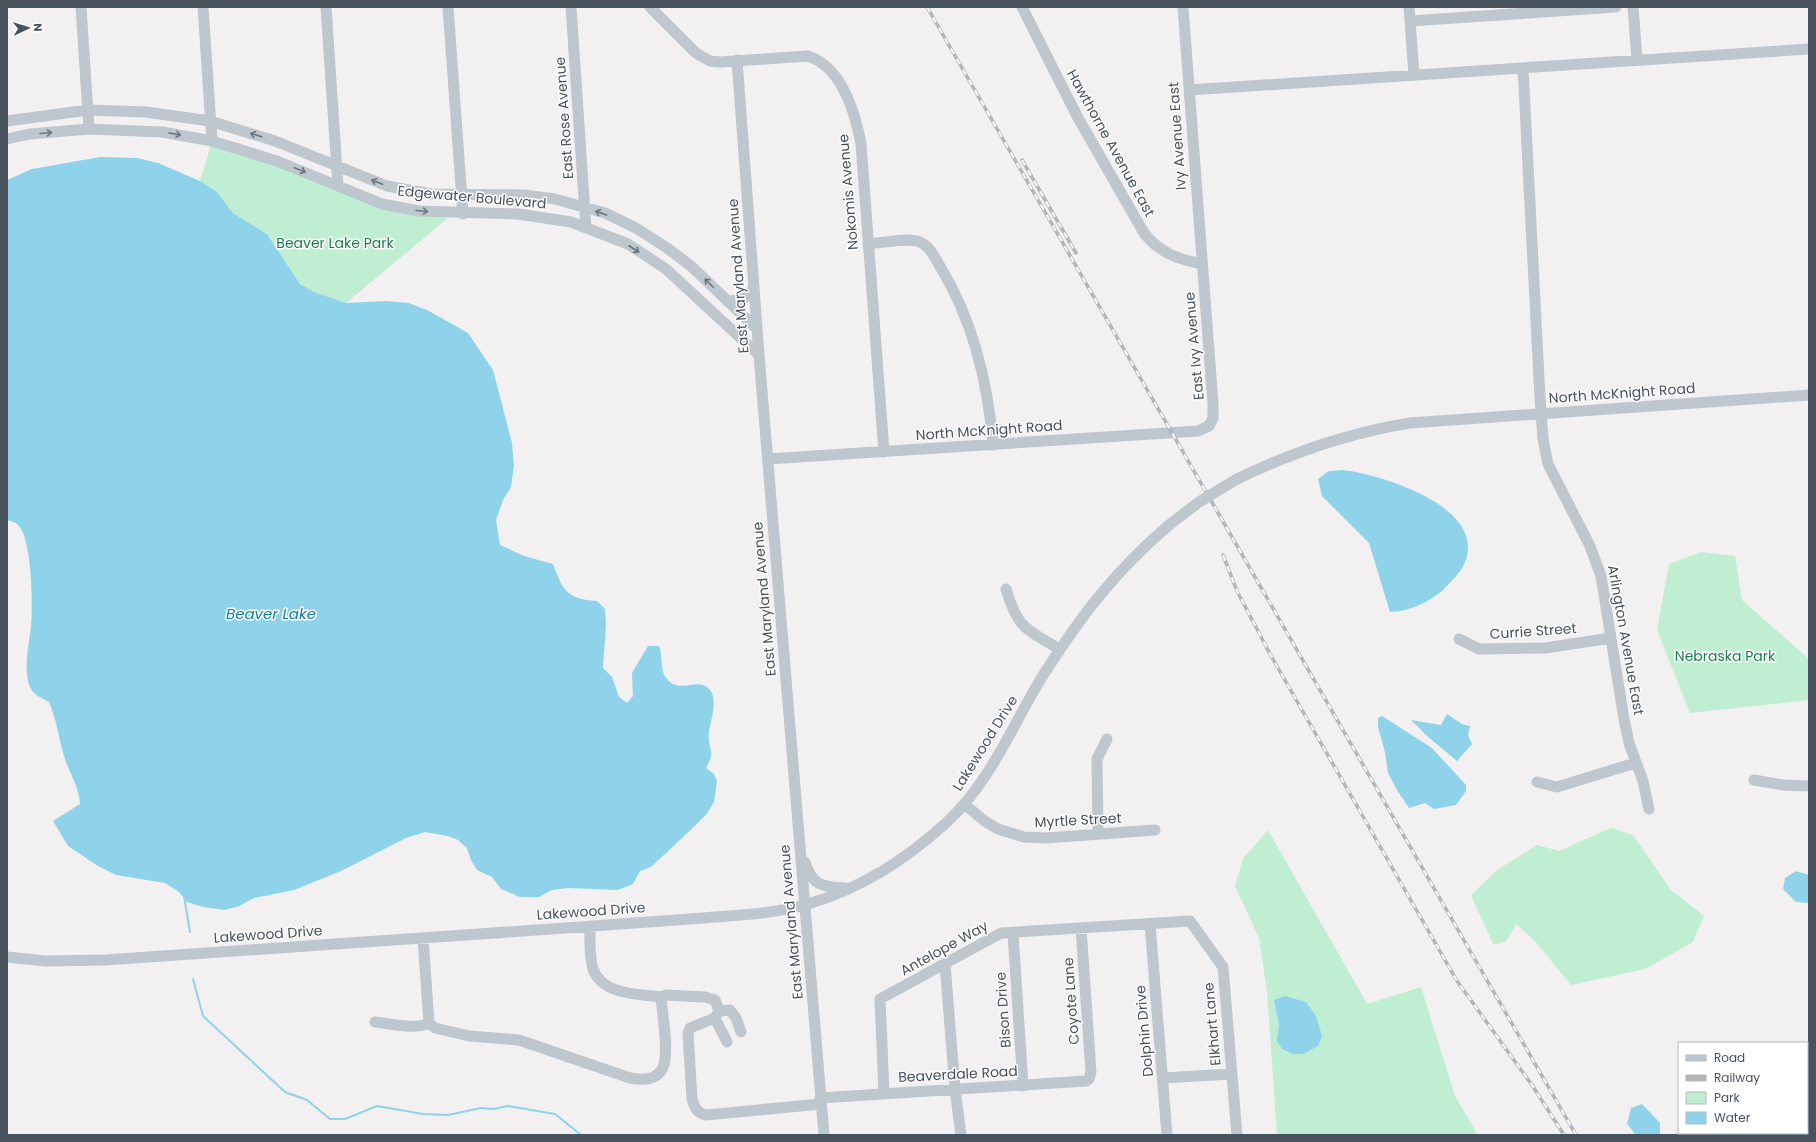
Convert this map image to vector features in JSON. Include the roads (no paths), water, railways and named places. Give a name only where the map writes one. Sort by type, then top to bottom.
[{"type":"street","points":[[81,7],[89,129]]},
{"type":"street","points":[[203,7],[212,141]]},
{"type":"street","points":[[326,7],[338,186]]},
{"type":"street","points":[[448,7],[463,214]]},
{"type":"street","name":"East Rose Avenue","points":[[571,7],[586,228]]},
{"type":"street","name":"Nokomis Avenue","points":[[650,7],[702,58],[715,62],[808,56],[823,63],[837,81],[852,109],[858,128],[862,151],[884,452]]},
{"type":"street","name":"Hawthorne Avenue East","points":[[1022,7],[1078,116],[1144,233],[1159,249],[1171,256],[1202,264]]},
{"type":"street","name":"Ivy Avenue East","points":[[1183,7],[1202,264]]},
{"type":"street","points":[[1409,7],[1414,75]]},
{"type":"street","points":[[1410,21],[1616,7]]},
{"type":"street","points":[[1633,7],[1637,60]]},
{"type":"street","points":[[1189,90],[1809,49]]},
{"type":"street","name":"East Maryland Avenue","points":[[737,60],[759,355],[824,1135]]},
{"type":"street","name":"Arlington Avenue East","points":[[1523,68],[1541,413],[1545,451],[1548,464],[1596,562],[1604,590],[1624,719],[1635,763],[1643,781],[1649,809]]},
{"type":"street","name":"Edgewater Boulevard","points":[[7,121],[88,110],[146,112],[210,121],[275,140],[387,186],[431,194],[524,195],[555,199],[585,207],[636,228],[667,248],[692,266],[757,329]]},
{"type":"street","name":"Edgewater Boulevard","points":[[7,139],[30,134],[89,129],[162,132],[212,141],[277,161],[382,204],[419,211],[463,214],[518,214],[571,222],[628,244],[666,269],[759,355]]},
{"type":"street","points":[[868,244],[915,241],[925,245],[931,252],[956,297],[974,343],[988,398],[993,444]]},
{"type":"street","name":"East Ivy Avenue","points":[[1202,264],[1214,404],[1214,415],[1210,425]]},
{"type":"street","points":[[727,301],[738,301],[748,297],[754,287]]},
{"type":"street","name":"North McKnight Road","points":[[1437,420],[1809,395]]},
{"type":"street","name":"Lakewood Drive","points":[[7,957],[46,961],[105,960],[754,914],[805,905],[850,888],[896,864],[936,832],[964,804],[992,765],[1059,650],[1089,606],[1130,560],[1169,525],[1199,502],[1237,479],[1268,464],[1327,442],[1387,427],[1437,420]]},
{"type":"street","name":"North McKnight Road","points":[[768,460],[1196,431],[1205,429],[1210,425]]},
{"type":"street","points":[[1006,589],[1017,619],[1029,631],[1059,650]]},
{"type":"street","name":"Currie Street","points":[[1459,640],[1479,650],[1545,648],[1611,638]]},
{"type":"street","points":[[1098,834],[1097,759],[1107,739]]},
{"type":"street","points":[[1537,782],[1558,788],[1635,763]]},
{"type":"street","points":[[1754,780],[1783,785],[1809,786]]},
{"type":"street","name":"Myrtle Street","points":[[964,804],[986,822],[998,829],[1024,837],[1038,838],[1154,830]]},
{"type":"street","points":[[800,847],[808,872],[816,882],[825,887],[850,888]]},
{"type":"street","name":"Antelope Way","points":[[884,1093],[880,1000],[1001,933],[1190,921]]},
{"type":"street","name":"Elkhart Lane","points":[[1190,921],[1223,967],[1236,1135]]},
{"type":"street","name":"Dolphin Drive","points":[[1150,924],[1168,1135]]},
{"type":"street","points":[[590,926],[591,960],[598,979],[608,987],[625,992],[661,997],[666,995],[705,997],[715,1000],[717,1014],[727,1042]]},
{"type":"street","name":"Coyote Lane","points":[[1081,928],[1092,1072]]},
{"type":"street","name":"Bison Drive","points":[[1013,933],[1023,1086]]},
{"type":"street","points":[[423,938],[429,1023]]},
{"type":"street","points":[[945,964],[955,1089],[961,1135]]},
{"type":"street","points":[[429,1023],[436,1028],[469,1036],[520,1040],[630,1078],[641,1080],[651,1078],[661,1072],[666,1059],[661,997]]},
{"type":"street","points":[[717,1014],[730,1010],[736,1018],[741,1032]]},
{"type":"street","name":"Beaverdale Road","points":[[717,1014],[690,1028],[688,1033],[692,1099],[695,1109],[706,1114],[884,1093],[1082,1083],[1089,1079],[1092,1072]]},
{"type":"street","points":[[375,1022],[411,1027],[429,1023]]},
{"type":"street","points":[[1163,1078],[1232,1074]]},
{"type":"water","name":"Beaver Lake","points":[[100,157],[137,158],[158,163],[200,181],[217,192],[233,213],[267,234],[300,284],[314,292],[346,303],[386,301],[409,303],[429,311],[468,333],[493,370],[512,443],[514,465],[511,487],[503,500],[496,520],[500,545],[524,556],[553,564],[563,587],[568,592],[579,598],[597,601],[605,609],[606,624],[603,668],[612,677],[619,697],[627,703],[633,696],[632,673],[648,646],[659,646],[664,674],[670,682],[680,686],[704,685],[712,693],[714,704],[709,739],[711,757],[706,768],[714,774],[717,781],[714,802],[706,815],[651,867],[640,871],[633,884],[618,890],[568,888],[552,890],[539,897],[520,897],[501,889],[492,877],[477,870],[471,860],[467,848],[458,840],[448,836],[425,832],[406,838],[341,871],[294,890],[254,898],[239,906],[225,910],[203,907],[187,902],[179,892],[165,883],[116,875],[98,866],[68,846],[53,821],[80,804],[79,798],[76,786],[65,759],[49,702],[31,690],[28,680],[27,665],[32,604],[29,557],[23,532],[17,524],[7,520],[7,180],[32,169]]},
{"type":"water","points":[[1343,470],[1384,479],[1431,499],[1450,513],[1464,530],[1468,549],[1461,570],[1442,591],[1421,604],[1405,610],[1390,612],[1369,543],[1322,496],[1318,479],[1329,471]]},
{"type":"water","points":[[1447,714],[1462,724],[1470,726],[1468,735],[1472,744],[1457,761],[1427,736],[1411,720],[1441,725]]},
{"type":"water","points":[[1382,716],[1432,748],[1466,785],[1466,791],[1456,805],[1434,809],[1425,803],[1409,808],[1388,773],[1385,752],[1378,727],[1378,718]]},
{"type":"water","points":[[1796,871],[1809,875],[1809,903],[1796,902],[1783,889],[1785,878]]},
{"type":"water","points":[[1285,996],[1306,1002],[1316,1016],[1322,1036],[1318,1046],[1303,1054],[1293,1054],[1282,1049],[1277,1041],[1279,1025],[1274,1000]]},
{"type":"water","points":[[1642,1104],[1660,1123],[1660,1135],[1636,1135],[1627,1124],[1631,1108]]},
{"type":"waterway","points":[[184,896],[190,932]]},
{"type":"waterway","points":[[193,979],[203,1016],[285,1092],[307,1100],[330,1119],[345,1119],[377,1106],[423,1114],[448,1115],[481,1108],[494,1109],[508,1106],[555,1114],[581,1135]]},
{"type":"railway","points":[[927,7],[1576,1135]]},
{"type":"railway","points":[[1022,160],[1076,253]]},
{"type":"railway","points":[[1223,555],[1237,591],[1270,654],[1457,981],[1532,1085],[1564,1135]]},
{"type":"park label","name":"Beaver Lake Park","points":[[335,243]]},
{"type":"park label","name":"Nebraska Park","points":[[1725,656]]}]
